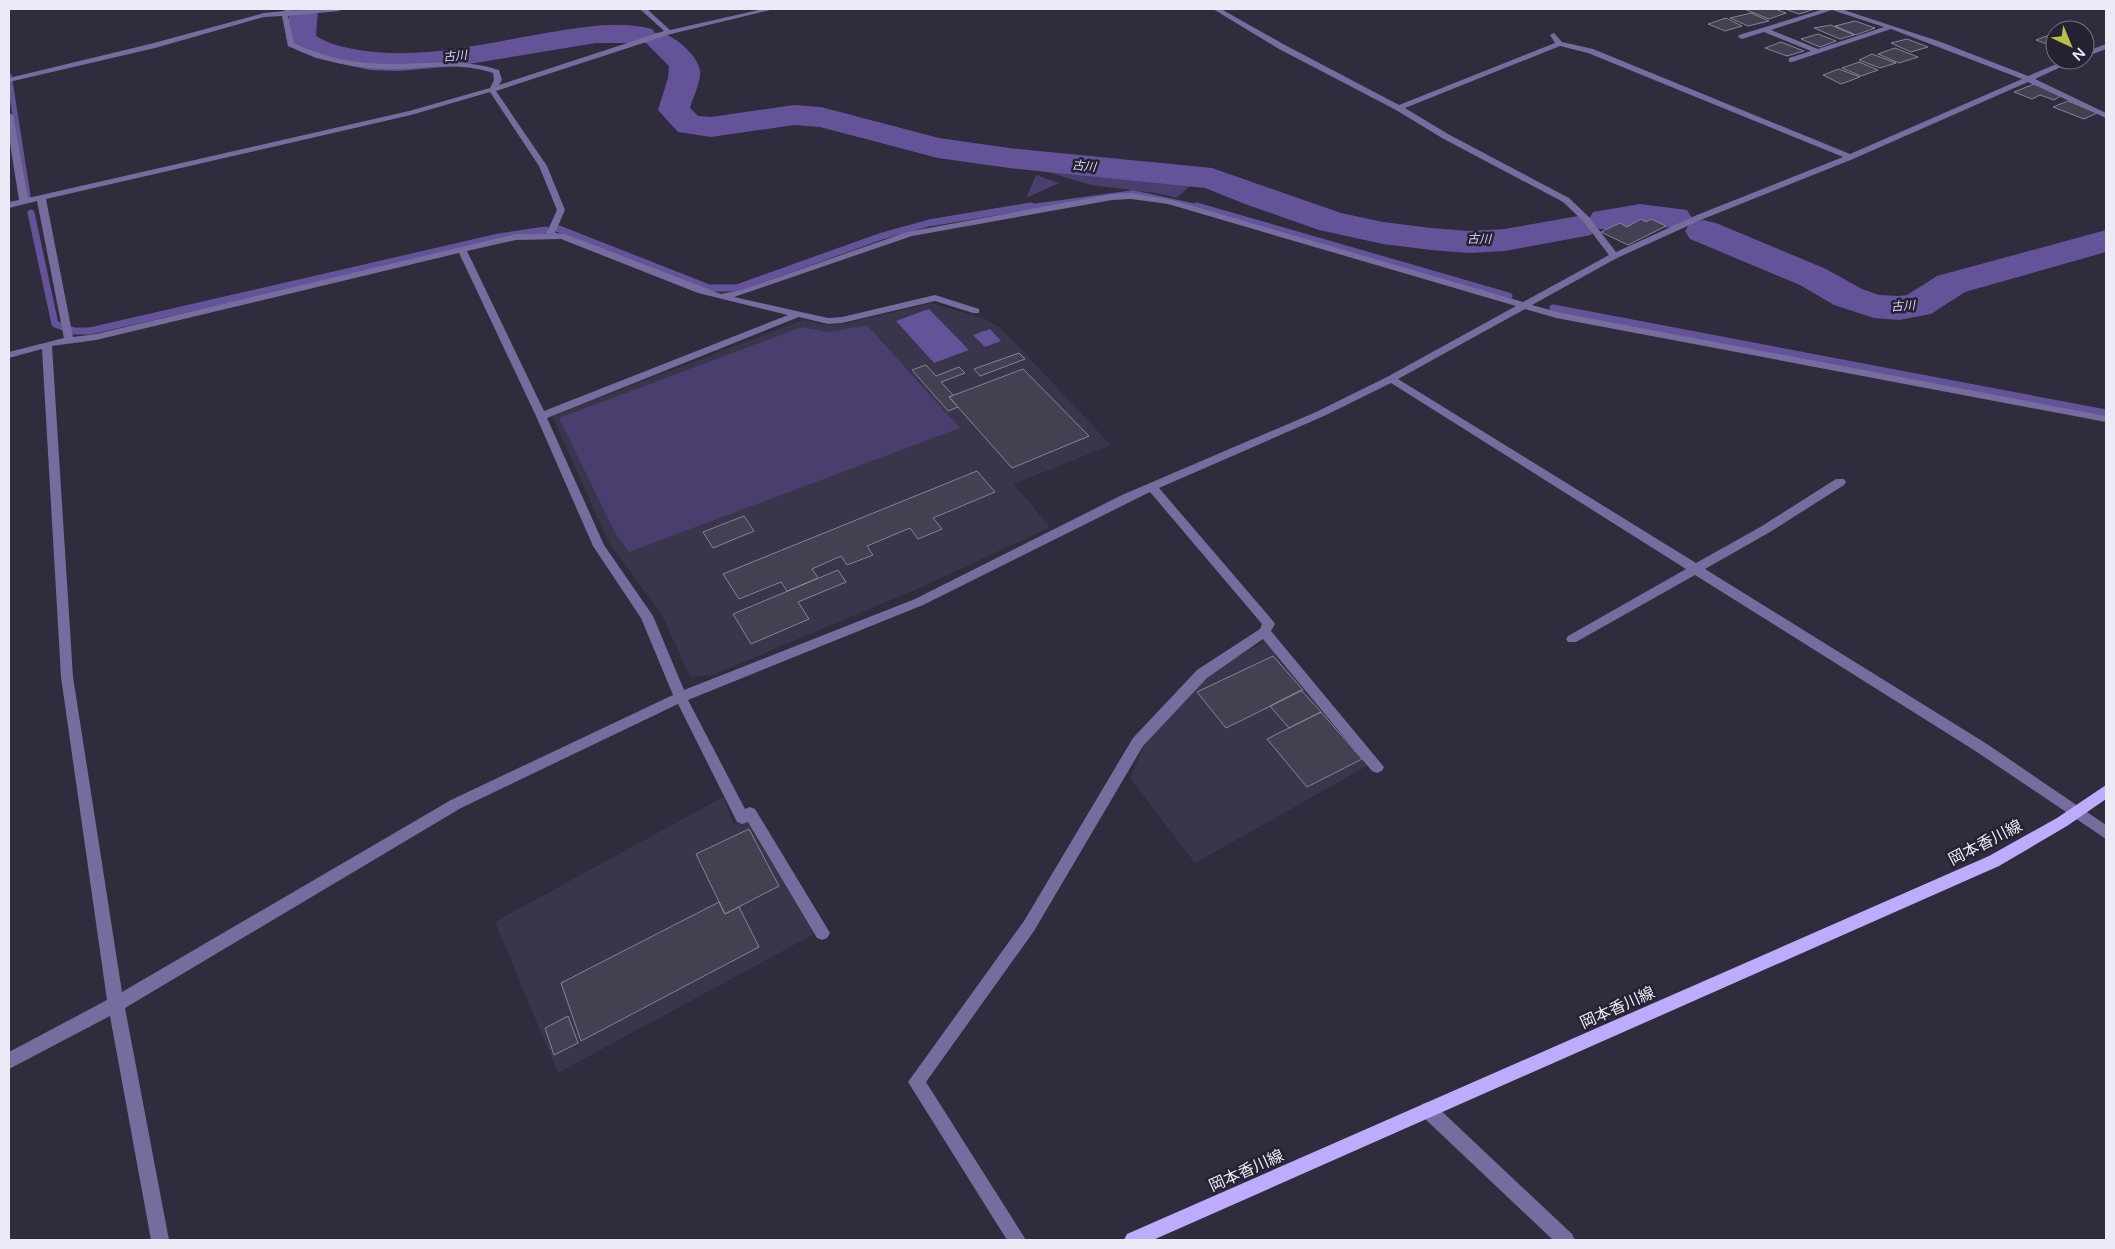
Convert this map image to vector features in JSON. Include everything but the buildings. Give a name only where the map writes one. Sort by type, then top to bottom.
[{"type":"main road","name":"岡本香川線","points":[[1133,1240],[1994,861],[2076,812],[2106,791]]},
{"type":"street","points":[[310,11],[320,9]]},
{"type":"street","points":[[9,80],[152,46],[264,15],[288,10],[298,12],[339,9]]},
{"type":"street","points":[[643,9],[669,32]]},
{"type":"street","points":[[9,205],[411,113],[492,90],[669,32],[771,9]]},
{"type":"street","points":[[1216,9],[1282,47],[1400,108],[1445,136],[1566,200],[1582,212],[1597,230],[1614,256]]},
{"type":"street","points":[[1742,38],[1830,9]]},
{"type":"street","points":[[1835,9],[1891,27],[2065,94],[2106,116]]},
{"type":"street","points":[[288,10],[285,16],[291,44],[306,52],[328,59],[369,66],[403,66],[457,62],[484,67],[496,72],[498,80],[492,90]]},
{"type":"street","points":[[1792,60],[1891,27]]},
{"type":"street","points":[[1766,30],[1817,52]]},
{"type":"street","points":[[1554,35],[1559,44]]},
{"type":"street","points":[[1400,108],[1559,44],[1590,52],[1850,157]]},
{"type":"street","points":[[9,1061],[116,1004],[456,804],[681,698],[919,602],[1152,487],[1320,414],[1391,379],[1614,256],[1700,217],[1850,157],[2049,70]]},
{"type":"street","points":[[492,90],[543,166],[554,192],[561,210],[550,235]]},
{"type":"street","points":[[9,115],[24,202]]},
{"type":"street","points":[[721,297],[744,292],[910,234],[1112,197],[1131,196],[1169,202],[1556,315],[2106,419]]},
{"type":"street","points":[[41,198],[69,340]]},
{"type":"street","points":[[9,355],[47,344],[96,337],[516,238],[550,235],[562,236],[700,291],[828,321],[842,320],[935,298],[976,311]]},
{"type":"street","points":[[462,250],[541,416],[599,546],[648,616],[681,698],[742,818],[750,813],[822,933]]},
{"type":"street","points":[[541,416],[797,315]]},
{"type":"street","points":[[47,344],[67,677],[116,1004],[160,1240]]},
{"type":"street","points":[[1391,379],[1974,743],[2106,833]]},
{"type":"street","points":[[1572,639],[1766,529],[1840,482]]},
{"type":"street","points":[[1017,1240],[916,1082],[1029,926],[1138,742],[1202,674],[1264,632],[1269,624],[1152,487]]},
{"type":"street","points":[[1264,632],[1377,767]]},
{"type":"street","points":[[1428,1110],[1566,1240]]},
{"type":"shaded area","points":[[1047,166],[1193,179],[1204,183],[1192,184],[1177,198],[1156,193],[1091,185],[1041,170]]},
{"type":"shaded area","points":[[1036,175],[1059,183],[1026,198]]},
{"type":"shaded area","points":[[932,303],[982,318],[1000,327],[1111,445],[1014,484],[1050,527],[924,586],[713,675],[690,677],[662,615],[608,541],[552,416],[803,320],[828,325],[843,324]]},
{"type":"shaded area","points":[[929,309],[969,350],[934,363],[896,321]]},
{"type":"shaded area","points":[[867,325],[960,428],[629,552],[615,533],[559,418],[802,327],[828,332]]},
{"type":"shaded area","points":[[990,329],[1001,341],[985,347],[973,335]]},
{"type":"shaded area","points":[[1267,640],[1369,765],[1195,863],[1130,778],[1145,743],[1195,688],[1228,662]]},
{"type":"shaded area","points":[[723,797],[734,825],[749,819],[814,934],[558,1073],[495,922]]},
{"type":"waterway","name":"古川","points":[[304,9],[301,38],[306,42],[325,52],[370,61],[427,61],[456,58],[596,34],[624,33],[642,35]]},
{"type":"waterway","name":"古川","points":[[659,41],[684,66],[684,78],[674,110],[689,125],[711,127],[794,115],[821,117],[938,148],[1009,158],[1212,178],[1257,197],[1332,222],[1383,233],[1431,239],[1469,242],[1505,240],[1578,227]]},
{"type":"waterway","points":[[9,76],[28,197]]},
{"type":"waterway","points":[[1023,208],[1133,193],[1202,208]]},
{"type":"waterway","points":[[559,229],[709,288],[737,288],[882,236],[929,223],[1031,206]]},
{"type":"waterway","points":[[1197,206],[1509,296]]},
{"type":"waterway","points":[[31,213],[55,324],[74,331],[90,331],[499,237],[546,230]]},
{"type":"waterway","name":"古川","points":[[1606,220],[1640,215],[1674,218]]},
{"type":"waterway","name":"古川","points":[[1703,231],[1813,277],[1848,297],[1874,306],[1899,308],[1917,306],[1951,284],[2106,241]]},
{"type":"waterway","points":[[1553,308],[2106,413]]}]
